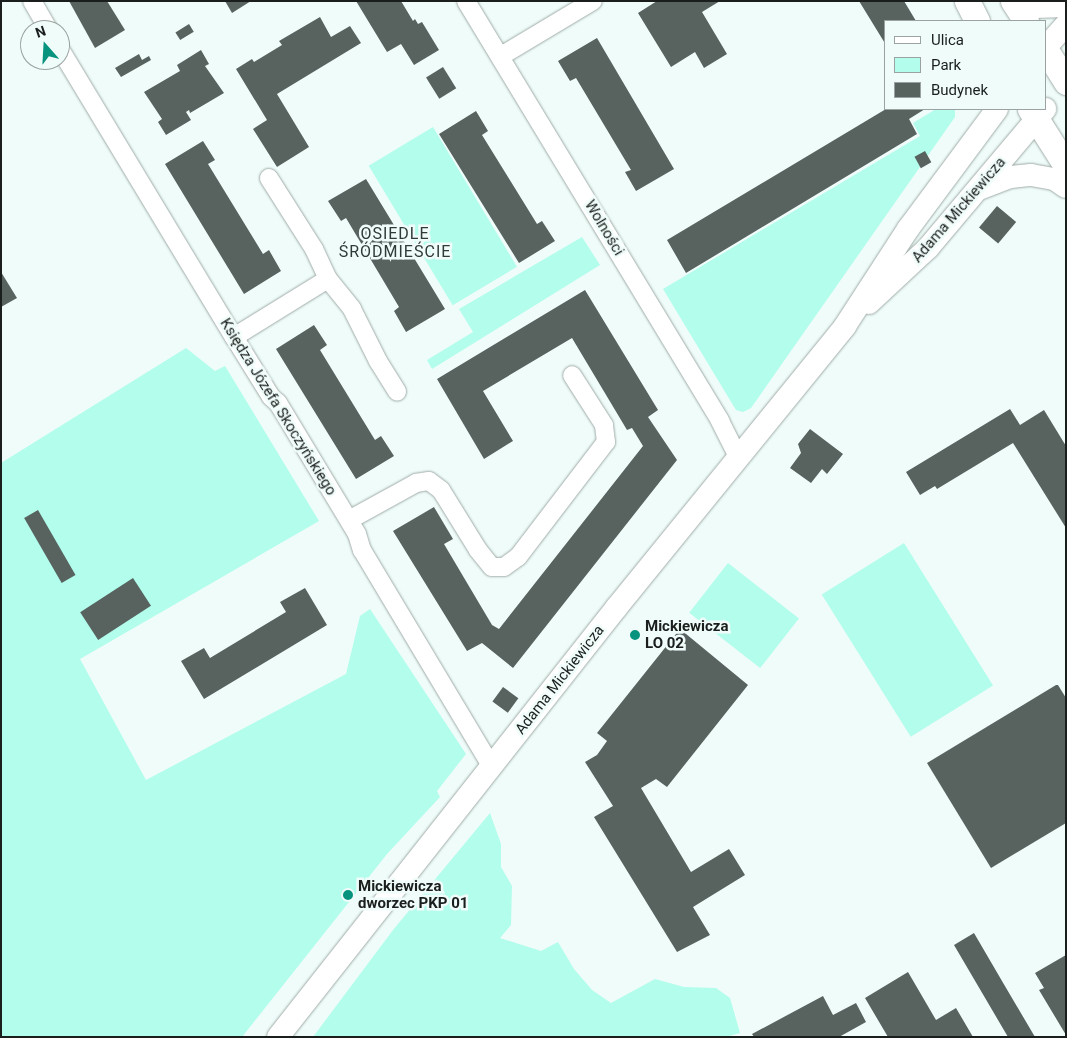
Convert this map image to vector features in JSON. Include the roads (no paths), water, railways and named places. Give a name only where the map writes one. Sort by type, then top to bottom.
[{"type":"main road","points":[[967,1],[976,20]]},
{"type":"main road","points":[[1013,1],[1025,20]]},
{"type":"main road","points":[[1047,50],[1066,81]]},
{"type":"main road","points":[[1039,111],[1066,166]]},
{"type":"street","points":[[32,1],[43,20]]},
{"type":"street","name":"Wolności","points":[[466,1],[715,413],[738,458]]},
{"type":"street","points":[[500,56],[592,1]]},
{"type":"street","points":[[1026,1],[1035,7],[1066,6]]},
{"type":"street","points":[[1047,47],[1066,25]]},
{"type":"street","name":"Księdza Józefa Skoczyńskiego","points":[[70,66],[234,337],[357,534],[362,550],[492,767]]},
{"type":"street","name":"Adama Mickiewicza","points":[[1047,102],[1066,81]]},
{"type":"street","name":"Adama Mickiewicza","points":[[278,1037],[617,607],[845,326],[908,229],[996,110]]},
{"type":"street","name":"Adama Mickiewicza","points":[[845,326],[928,248],[978,189],[1039,111]]},
{"type":"street","points":[[978,189],[1011,177],[1031,175],[1054,179],[1066,187]]},
{"type":"street","points":[[269,178],[314,248],[328,279],[352,309],[378,361],[397,392]]},
{"type":"street","points":[[234,337],[328,279]]},
{"type":"street","points":[[348,520],[416,483],[429,481],[441,490],[478,550],[492,567],[504,567],[518,557],[606,442],[604,425],[572,376]]},
{"type":"place","name":"Mickiewicza LO 02","points":[[635,635]]},
{"type":"place","name":"Mickiewicza dworzec PKP 01","points":[[348,895]]},
{"type":"district","name":"OSIEDLE ŚRÓDMIEŚCIE","points":[[395,243]]}]
